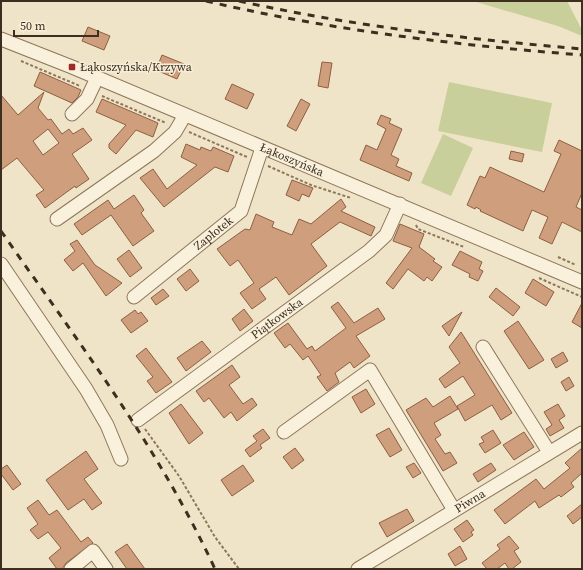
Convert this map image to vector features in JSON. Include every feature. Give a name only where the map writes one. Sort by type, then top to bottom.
[{"type":"street","name":"Łąkoszyńska","points":[[1,39],[400,204],[582,282]]},
{"type":"street","points":[[72,114],[87,99],[97,78]]},
{"type":"street","points":[[57,219],[154,151],[175,132],[185,115]]},
{"type":"street","name":"Zapłotek","points":[[134,297],[241,211],[262,148]]},
{"type":"street","name":"Piątkowska","points":[[138,420],[369,251],[386,235],[400,204]]},
{"type":"street","points":[[1,264],[86,389],[107,425],[121,459]]},
{"type":"street","points":[[483,347],[549,452]]},
{"type":"street","points":[[284,432],[370,370],[454,510]]},
{"type":"street","name":"Piwna","points":[[358,569],[582,433]]},
{"type":"street","points":[[71,569],[93,551],[106,569]]},
{"type":"path","points":[[138,420],[179,476],[214,537],[239,569]]},
{"type":"green space","points":[[473,1],[567,1],[582,30],[582,36],[558,26]]},
{"type":"green space","points":[[449,82],[552,103],[542,152],[438,131]]},
{"type":"green space","points":[[443,134],[473,148],[451,196],[421,183]]},
{"type":"building","points":[[88,27],[110,36],[104,50],[82,41]]},
{"type":"building","points":[[162,55],[184,64],[177,79],[156,70]]},
{"type":"building","points":[[322,62],[332,63],[328,88],[318,86]]},
{"type":"building","points":[[40,72],[81,90],[78,97],[72,103],[34,86]]},
{"type":"building","points":[[232,84],[254,94],[247,109],[225,99]]},
{"type":"building","points":[[44,92],[38,108],[48,120],[51,119],[62,134],[69,129],[73,134],[83,128],[92,140],[72,154],[89,179],[76,188],[75,186],[45,208],[36,195],[44,190],[17,158],[1,170],[1,95],[18,115]],"holes":[[[48,129],[59,143],[43,155],[33,141]]]},
{"type":"building","points":[[102,99],[158,123],[153,137],[136,130],[116,154],[109,148],[109,144],[126,125],[96,112]]},
{"type":"building","points":[[301,99],[310,104],[296,131],[287,126]]},
{"type":"building","points":[[381,115],[391,119],[389,123],[402,129],[391,155],[399,159],[396,166],[412,173],[409,181],[360,160],[366,145],[377,150],[386,129],[377,124]]},
{"type":"building","points":[[559,140],[582,151],[582,193],[576,207],[582,210],[582,232],[562,222],[552,244],[539,238],[548,217],[532,210],[523,231],[480,211],[481,210],[476,207],[475,209],[467,205],[480,176],[485,178],[490,167],[544,192],[561,154],[554,151]]},
{"type":"building","points":[[186,144],[200,150],[201,147],[211,151],[213,147],[234,156],[228,172],[215,167],[164,207],[140,178],[153,169],[167,189],[197,165],[181,157]]},
{"type":"building","points":[[511,151],[524,154],[522,162],[509,159]]},
{"type":"building","points":[[292,180],[313,188],[309,197],[302,194],[299,201],[286,195]]},
{"type":"building","points":[[134,195],[144,210],[141,213],[154,231],[133,246],[111,215],[82,235],[74,224],[108,200],[114,209]]},
{"type":"building","points":[[341,199],[346,207],[341,211],[375,227],[371,236],[340,222],[311,244],[327,266],[289,295],[276,277],[259,289],[266,299],[252,309],[240,293],[254,283],[238,260],[230,266],[217,249],[245,229],[250,230],[256,214],[274,222],[272,227],[292,235],[299,219],[311,224]]},
{"type":"building","points":[[400,224],[424,234],[419,247],[435,259],[433,261],[442,267],[432,281],[427,277],[424,281],[408,269],[393,289],[386,283],[412,248],[393,241]]},
{"type":"building","points":[[77,240],[95,265],[122,283],[106,296],[83,263],[73,271],[64,260],[75,251],[70,244]]},
{"type":"building","points":[[129,250],[142,268],[130,277],[117,259]]},
{"type":"building","points":[[460,251],[482,262],[479,269],[483,271],[478,281],[469,277],[470,274],[452,265]]},
{"type":"building","points":[[190,269],[199,281],[186,291],[177,279]]},
{"type":"building","points":[[533,279],[554,292],[546,306],[525,293]]},
{"type":"building","points":[[496,288],[520,307],[513,316],[489,297]]},
{"type":"building","points":[[163,289],[169,296],[156,305],[151,298]]},
{"type":"building","points":[[338,302],[354,323],[378,308],[385,319],[356,336],[370,356],[354,368],[350,362],[335,373],[339,382],[327,391],[317,377],[321,375],[308,356],[303,360],[290,344],[285,348],[274,333],[288,323],[307,349],[312,346],[315,351],[346,328],[331,307]]},
{"type":"building","points":[[582,303],[582,328],[572,322]]},
{"type":"building","points":[[244,309],[253,321],[240,331],[232,319]]},
{"type":"building","points":[[135,310],[138,314],[141,312],[148,321],[131,333],[121,320]]},
{"type":"building","points":[[462,312],[449,336],[442,326]]},
{"type":"building","points":[[518,321],[544,360],[529,369],[504,331]]},
{"type":"building","points":[[461,332],[512,413],[501,420],[492,405],[465,421],[457,406],[475,395],[463,376],[445,388],[439,379],[460,363],[449,347]]},
{"type":"building","points":[[202,341],[211,352],[186,371],[177,358]]},
{"type":"building","points":[[146,348],[172,382],[156,393],[147,381],[153,377],[136,356]]},
{"type":"building","points":[[563,352],[568,361],[556,368],[551,359]]},
{"type":"building","points":[[232,365],[240,377],[229,385],[243,404],[252,398],[257,405],[237,421],[231,412],[224,418],[209,398],[204,402],[196,391]]},
{"type":"building","points":[[569,377],[574,386],[566,391],[561,382]]},
{"type":"building","points":[[366,389],[375,404],[361,413],[352,397]]},
{"type":"building","points":[[450,396],[458,409],[434,423],[441,435],[435,439],[445,454],[450,452],[457,463],[443,471],[406,410],[426,398],[433,407]]},
{"type":"building","points":[[181,404],[203,433],[189,444],[169,413]]},
{"type":"building","points":[[558,404],[565,416],[559,420],[564,428],[550,436],[546,429],[552,425],[544,412]]},
{"type":"building","points":[[389,428],[402,450],[390,457],[376,435]]},
{"type":"building","points":[[263,429],[270,438],[260,445],[262,448],[250,457],[245,450],[257,441],[253,436]]},
{"type":"building","points":[[493,430],[501,443],[485,453],[479,444],[484,442],[481,437]]},
{"type":"building","points":[[524,432],[534,447],[514,460],[503,445]]},
{"type":"building","points":[[295,448],[304,460],[292,469],[283,457]]},
{"type":"building","points":[[582,448],[582,473],[571,483],[574,487],[561,497],[559,495],[539,508],[535,501],[505,524],[494,510],[536,479],[544,489],[570,468],[565,463]]},
{"type":"building","points":[[86,451],[98,469],[84,479],[102,503],[92,510],[84,499],[68,510],[46,480]]},
{"type":"building","points":[[414,463],[421,473],[413,478],[406,467]]},
{"type":"building","points":[[491,463],[496,470],[478,482],[473,474]]},
{"type":"building","points":[[7,465],[21,484],[13,490],[1,474],[1,469]]},
{"type":"building","points":[[243,465],[254,481],[232,496],[221,480]]},
{"type":"building","points":[[38,500],[49,515],[57,510],[81,542],[88,537],[93,543],[66,563],[62,569],[57,569],[49,558],[61,548],[48,532],[38,539],[30,530],[38,524],[27,508]]},
{"type":"building","points":[[582,504],[582,517],[573,524],[567,516]]},
{"type":"building","points":[[407,509],[414,521],[387,537],[379,523]]},
{"type":"building","points":[[467,520],[474,530],[471,532],[473,535],[463,542],[454,529]]},
{"type":"building","points":[[509,536],[519,548],[514,551],[521,562],[512,569],[509,569],[505,563],[497,569],[487,569],[482,563],[500,549],[497,545]]},
{"type":"building","points":[[127,544],[145,569],[127,569],[115,552]]},
{"type":"building","points":[[460,546],[467,559],[455,566],[448,554]]},
{"type":"railway","points":[[206,1],[299,20],[393,35],[582,55]]},
{"type":"railway","points":[[239,1],[367,25],[496,41],[582,49]]},
{"type":"railway","points":[[1,231],[116,396],[143,438],[169,480],[215,569]]},
{"type":"place","name":"Łąkoszyńska/Krzywa","points":[[72,67]]}]
